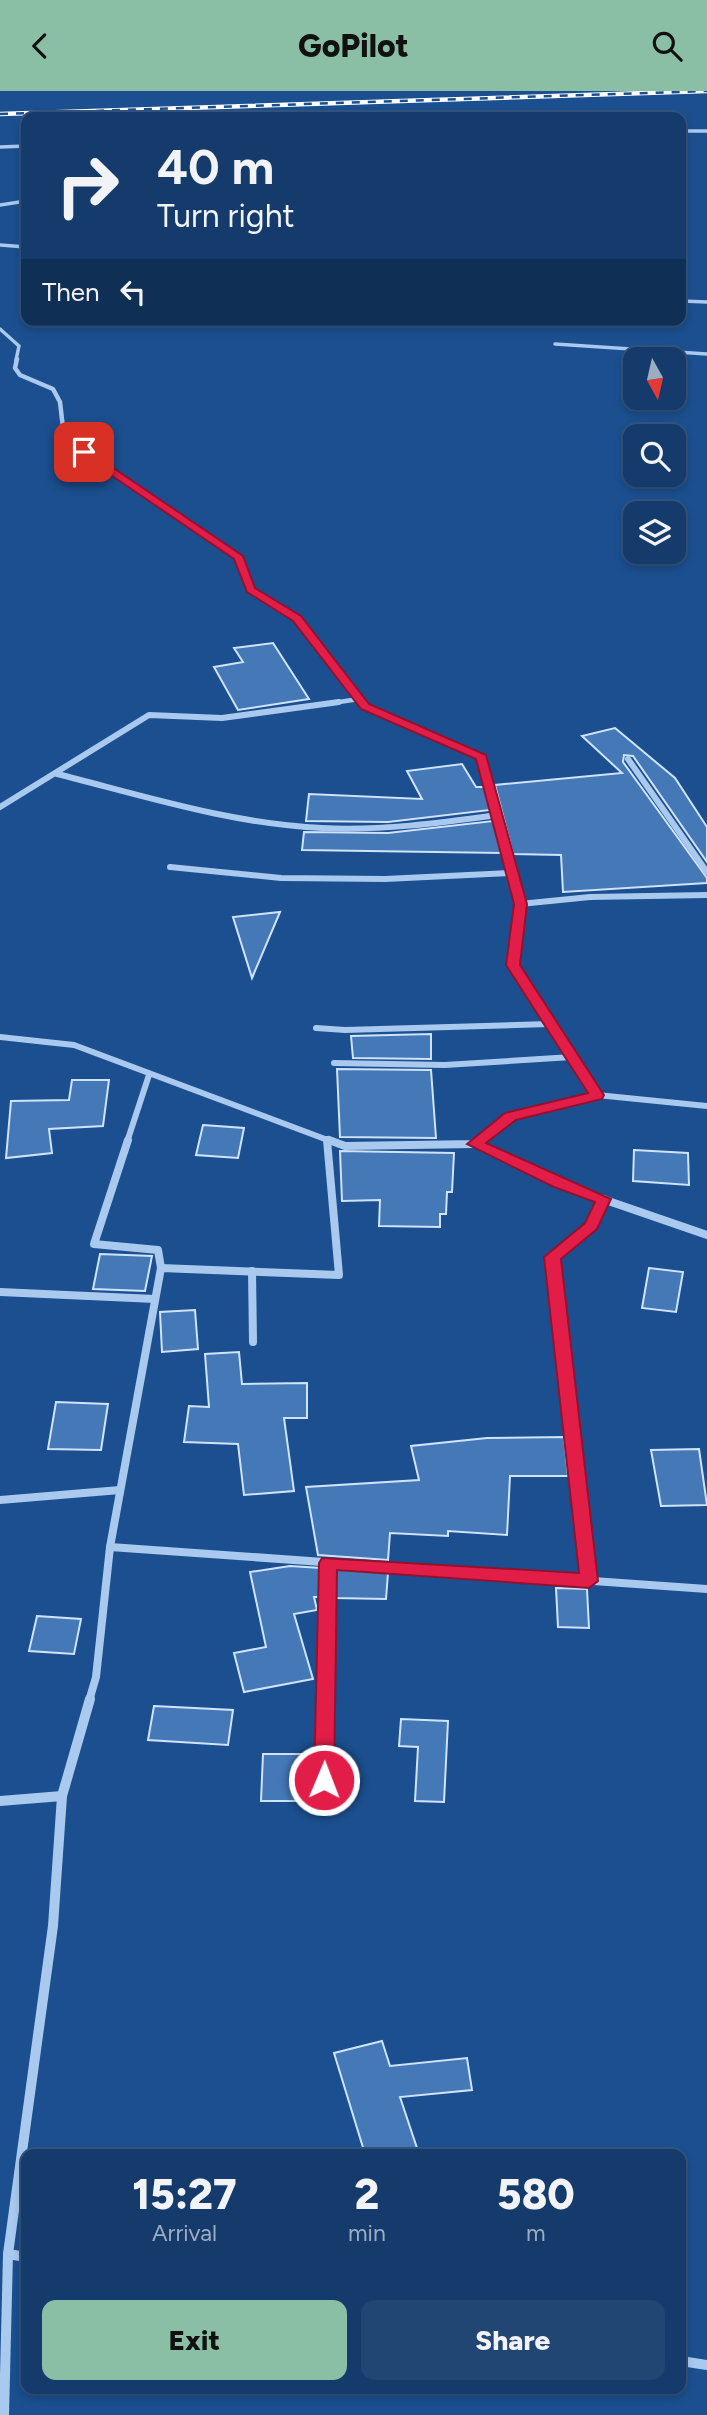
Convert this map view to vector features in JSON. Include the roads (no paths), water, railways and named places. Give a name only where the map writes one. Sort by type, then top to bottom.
[{"type":"street","points":[[686,131],[707,131]]},
{"type":"street","points":[[0,147],[21,146]]},
{"type":"street","points":[[0,205],[21,202]]},
{"type":"street","points":[[0,246],[21,247]]},
{"type":"street","points":[[686,301],[707,302]]},
{"type":"street","points":[[0,329],[19,346],[15,367],[20,376],[53,389],[60,402],[64,428],[84,452],[239,558],[251,590],[297,618],[365,706],[482,757],[520,904],[513,965],[597,1095]]},
{"type":"street","points":[[555,344],[707,353]]},
{"type":"street","points":[[0,807],[10,798],[57,774],[149,715],[222,718],[359,699]]},
{"type":"street","points":[[628,759],[707,872]]},
{"type":"street","points":[[57,774],[197,809],[296,826],[398,828],[497,815]]},
{"type":"street","points":[[170,867],[281,878],[385,879],[512,873]]},
{"type":"street","points":[[520,904],[590,897],[707,895]]},
{"type":"street","points":[[316,1028],[345,1030],[550,1024]]},
{"type":"street","points":[[0,1037],[74,1045],[345,1146],[475,1144],[559,1184],[707,1235]]},
{"type":"street","points":[[334,1063],[445,1065],[572,1057]]},
{"type":"street","points":[[22,2149],[53,1926],[62,1796],[96,1677],[110,1548],[161,1268],[158,1250],[94,1244],[149,1075]]},
{"type":"street","points":[[475,1144],[511,1117],[597,1095],[707,1106]]},
{"type":"street","points":[[161,1268],[339,1275],[327,1139]]},
{"type":"street","points":[[589,1581],[552,1257],[592,1226],[604,1199]]},
{"type":"street","points":[[252,1271],[253,1342]]},
{"type":"street","points":[[0,1291],[155,1299]]},
{"type":"street","points":[[0,1500],[120,1490]]},
{"type":"street","points":[[110,1548],[707,1589]]},
{"type":"street","points":[[324,1807],[328,1563]]},
{"type":"street","points":[[0,1801],[62,1796]]},
{"type":"street","points":[[4,2415],[8,2254],[21,2159]]},
{"type":"street","points":[[8,2254],[21,2256]]},
{"type":"street","points":[[686,2362],[707,2365]]},
{"type":"railway","points":[[61,112],[707,91]]},
{"type":"railway","points":[[0,114],[21,113]]}]
